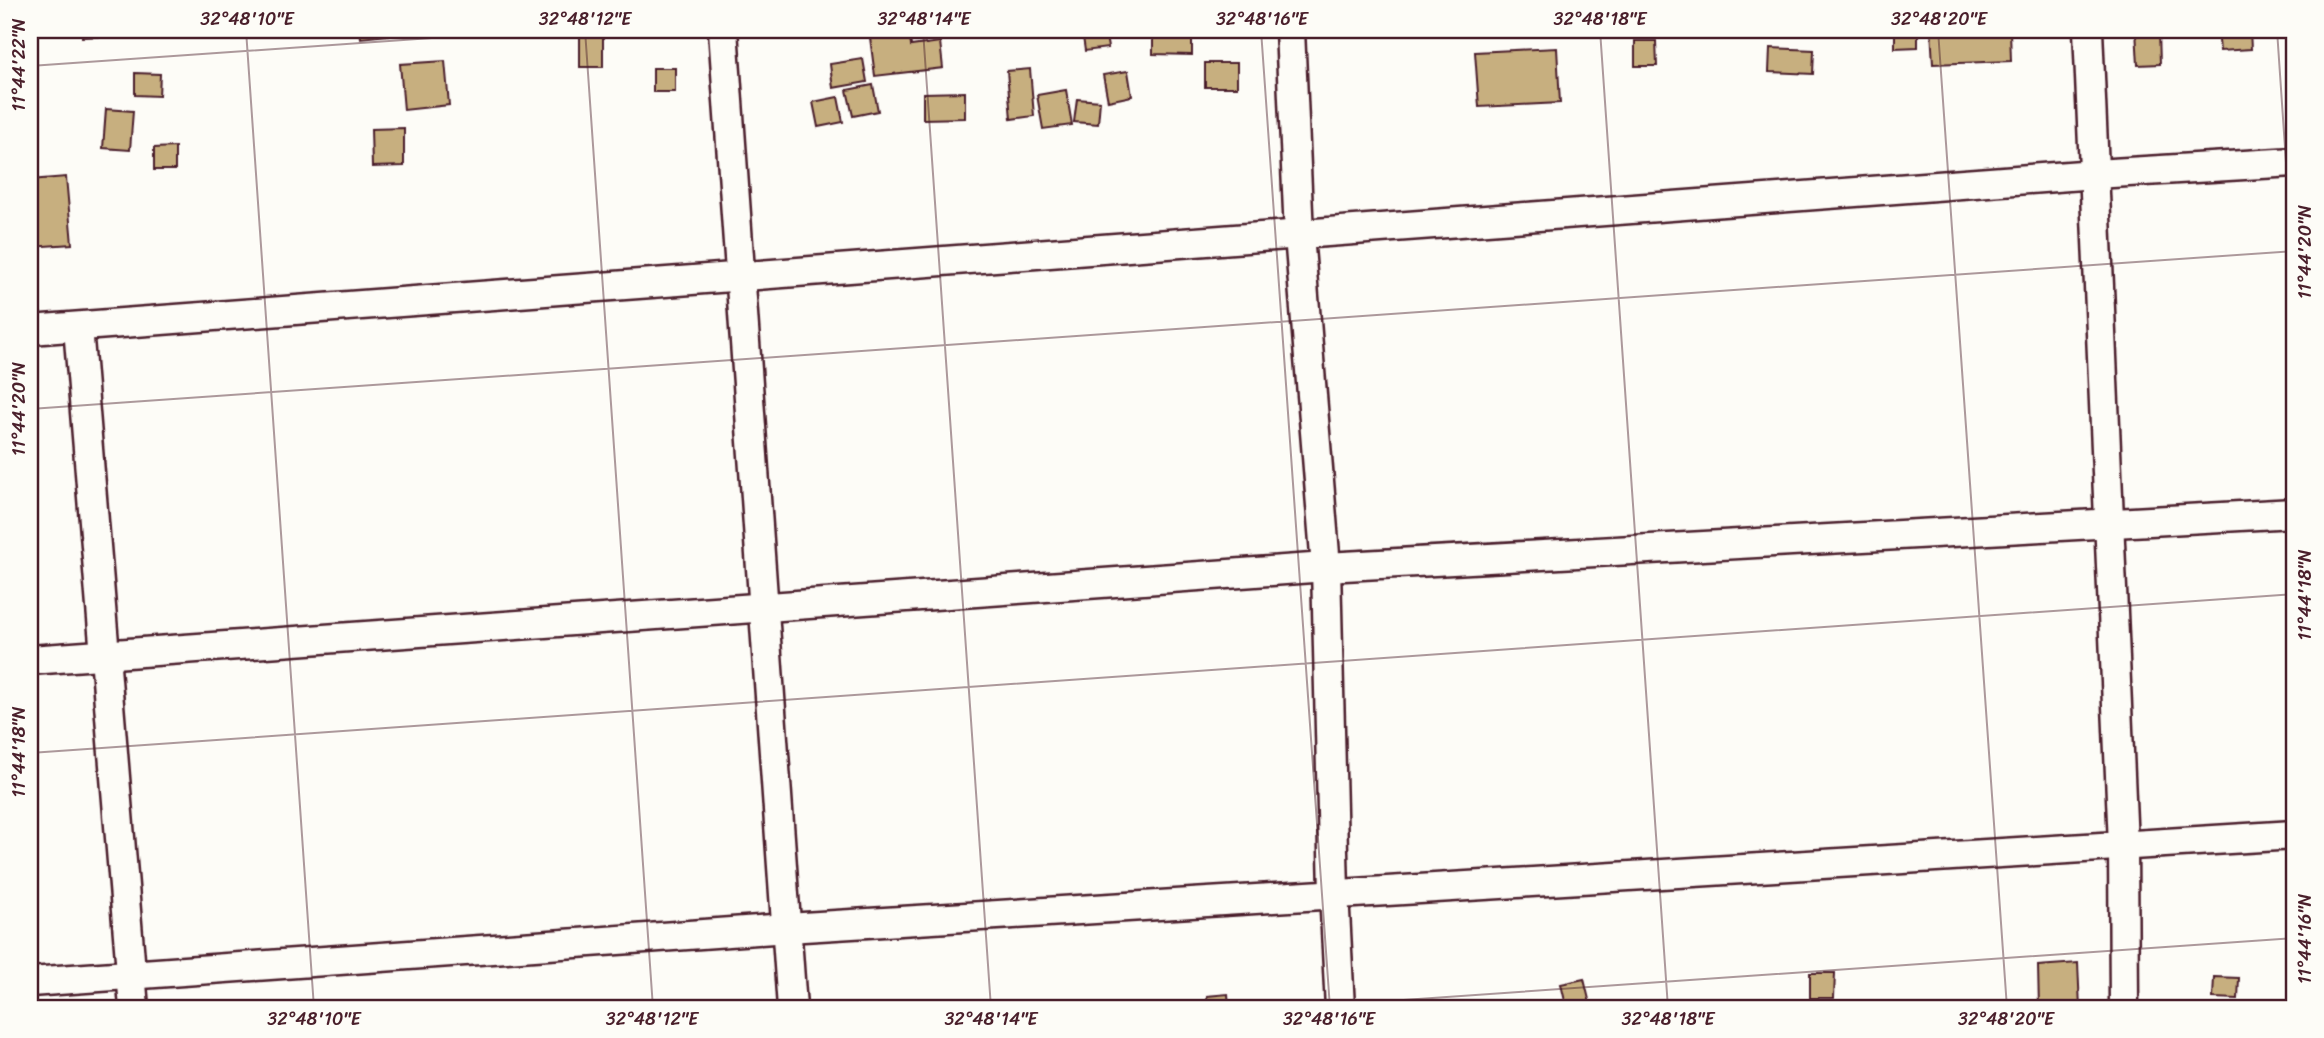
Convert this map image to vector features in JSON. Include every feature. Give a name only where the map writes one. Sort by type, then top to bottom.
[{"type":"street","points":[[723,30],[792,1008]]},
{"type":"street","points":[[1290,30],[1299,235],[1325,567],[1340,1008]]},
{"type":"street","points":[[2088,30],[2123,845],[2124,1008]]},
{"type":"street","points":[[30,330],[2095,174],[2294,162]]},
{"type":"street","points":[[78,327],[134,1008]]},
{"type":"street","points":[[30,660],[1325,567],[2294,513]]},
{"type":"street","points":[[30,982],[1334,892],[2294,835]]},
{"type":"building","points":[[82,30],[165,30],[165,34],[82,37]]},
{"type":"building","points":[[360,30],[406,30],[407,33],[361,38]]},
{"type":"building","points":[[580,30],[603,30],[603,67],[580,67]]},
{"type":"building","points":[[869,30],[909,30],[911,46],[940,42],[943,68],[875,76]]},
{"type":"building","points":[[1082,30],[1105,30],[1108,48],[1085,51]]},
{"type":"building","points":[[1511,30],[1538,30],[1538,33],[1512,36]]},
{"type":"building","points":[[1895,30],[1918,30],[1918,47],[1895,48]]},
{"type":"building","points":[[1931,30],[2010,30],[2011,61],[1933,64]]},
{"type":"building","points":[[2136,30],[2159,30],[2160,64],[2138,65]]},
{"type":"building","points":[[2218,30],[2250,30],[2251,49],[2220,51]]},
{"type":"building","points":[[1153,31],[1192,32],[1192,55],[1153,54]]},
{"type":"building","points":[[1635,41],[1656,41],[1657,66],[1635,66]]},
{"type":"building","points":[[1557,48],[1560,103],[1479,107],[1475,52]]},
{"type":"building","points":[[1770,48],[1814,50],[1813,74],[1769,72]]},
{"type":"building","points":[[863,59],[867,82],[833,88],[830,64]]},
{"type":"building","points":[[445,61],[449,105],[404,110],[400,64]]},
{"type":"building","points":[[1205,63],[1237,63],[1237,87],[1205,87]]},
{"type":"building","points":[[653,68],[675,68],[675,92],[653,92]]},
{"type":"building","points":[[1030,69],[1034,116],[1011,119],[1007,71]]},
{"type":"building","points":[[1128,71],[1132,96],[1108,101],[1103,75]]},
{"type":"building","points":[[135,73],[160,74],[159,96],[135,95]]},
{"type":"building","points":[[873,85],[878,111],[853,116],[847,90]]},
{"type":"building","points":[[1066,90],[1072,125],[1043,129],[1037,95]]},
{"type":"building","points":[[965,92],[965,118],[923,119],[923,93]]},
{"type":"building","points":[[838,97],[843,122],[818,127],[813,102]]},
{"type":"building","points":[[1077,99],[1100,101],[1098,124],[1074,122]]},
{"type":"building","points":[[106,109],[133,111],[130,150],[103,148]]},
{"type":"building","points":[[404,128],[404,166],[372,167],[371,129]]},
{"type":"building","points":[[175,147],[175,170],[154,170],[154,148]]},
{"type":"building","points":[[66,177],[72,244],[30,247],[30,180]]},
{"type":"building","points":[[2078,963],[2080,1008],[2039,1008],[2038,966]]},
{"type":"building","points":[[1810,973],[1835,973],[1834,998],[1810,998]]},
{"type":"building","points":[[2214,977],[2239,978],[2238,999],[2213,998]]},
{"type":"building","points":[[1584,979],[1591,1008],[1539,1008],[1565,1001],[1561,984]]},
{"type":"building","points":[[1228,994],[1229,1008],[1208,1008],[1207,996]]}]
